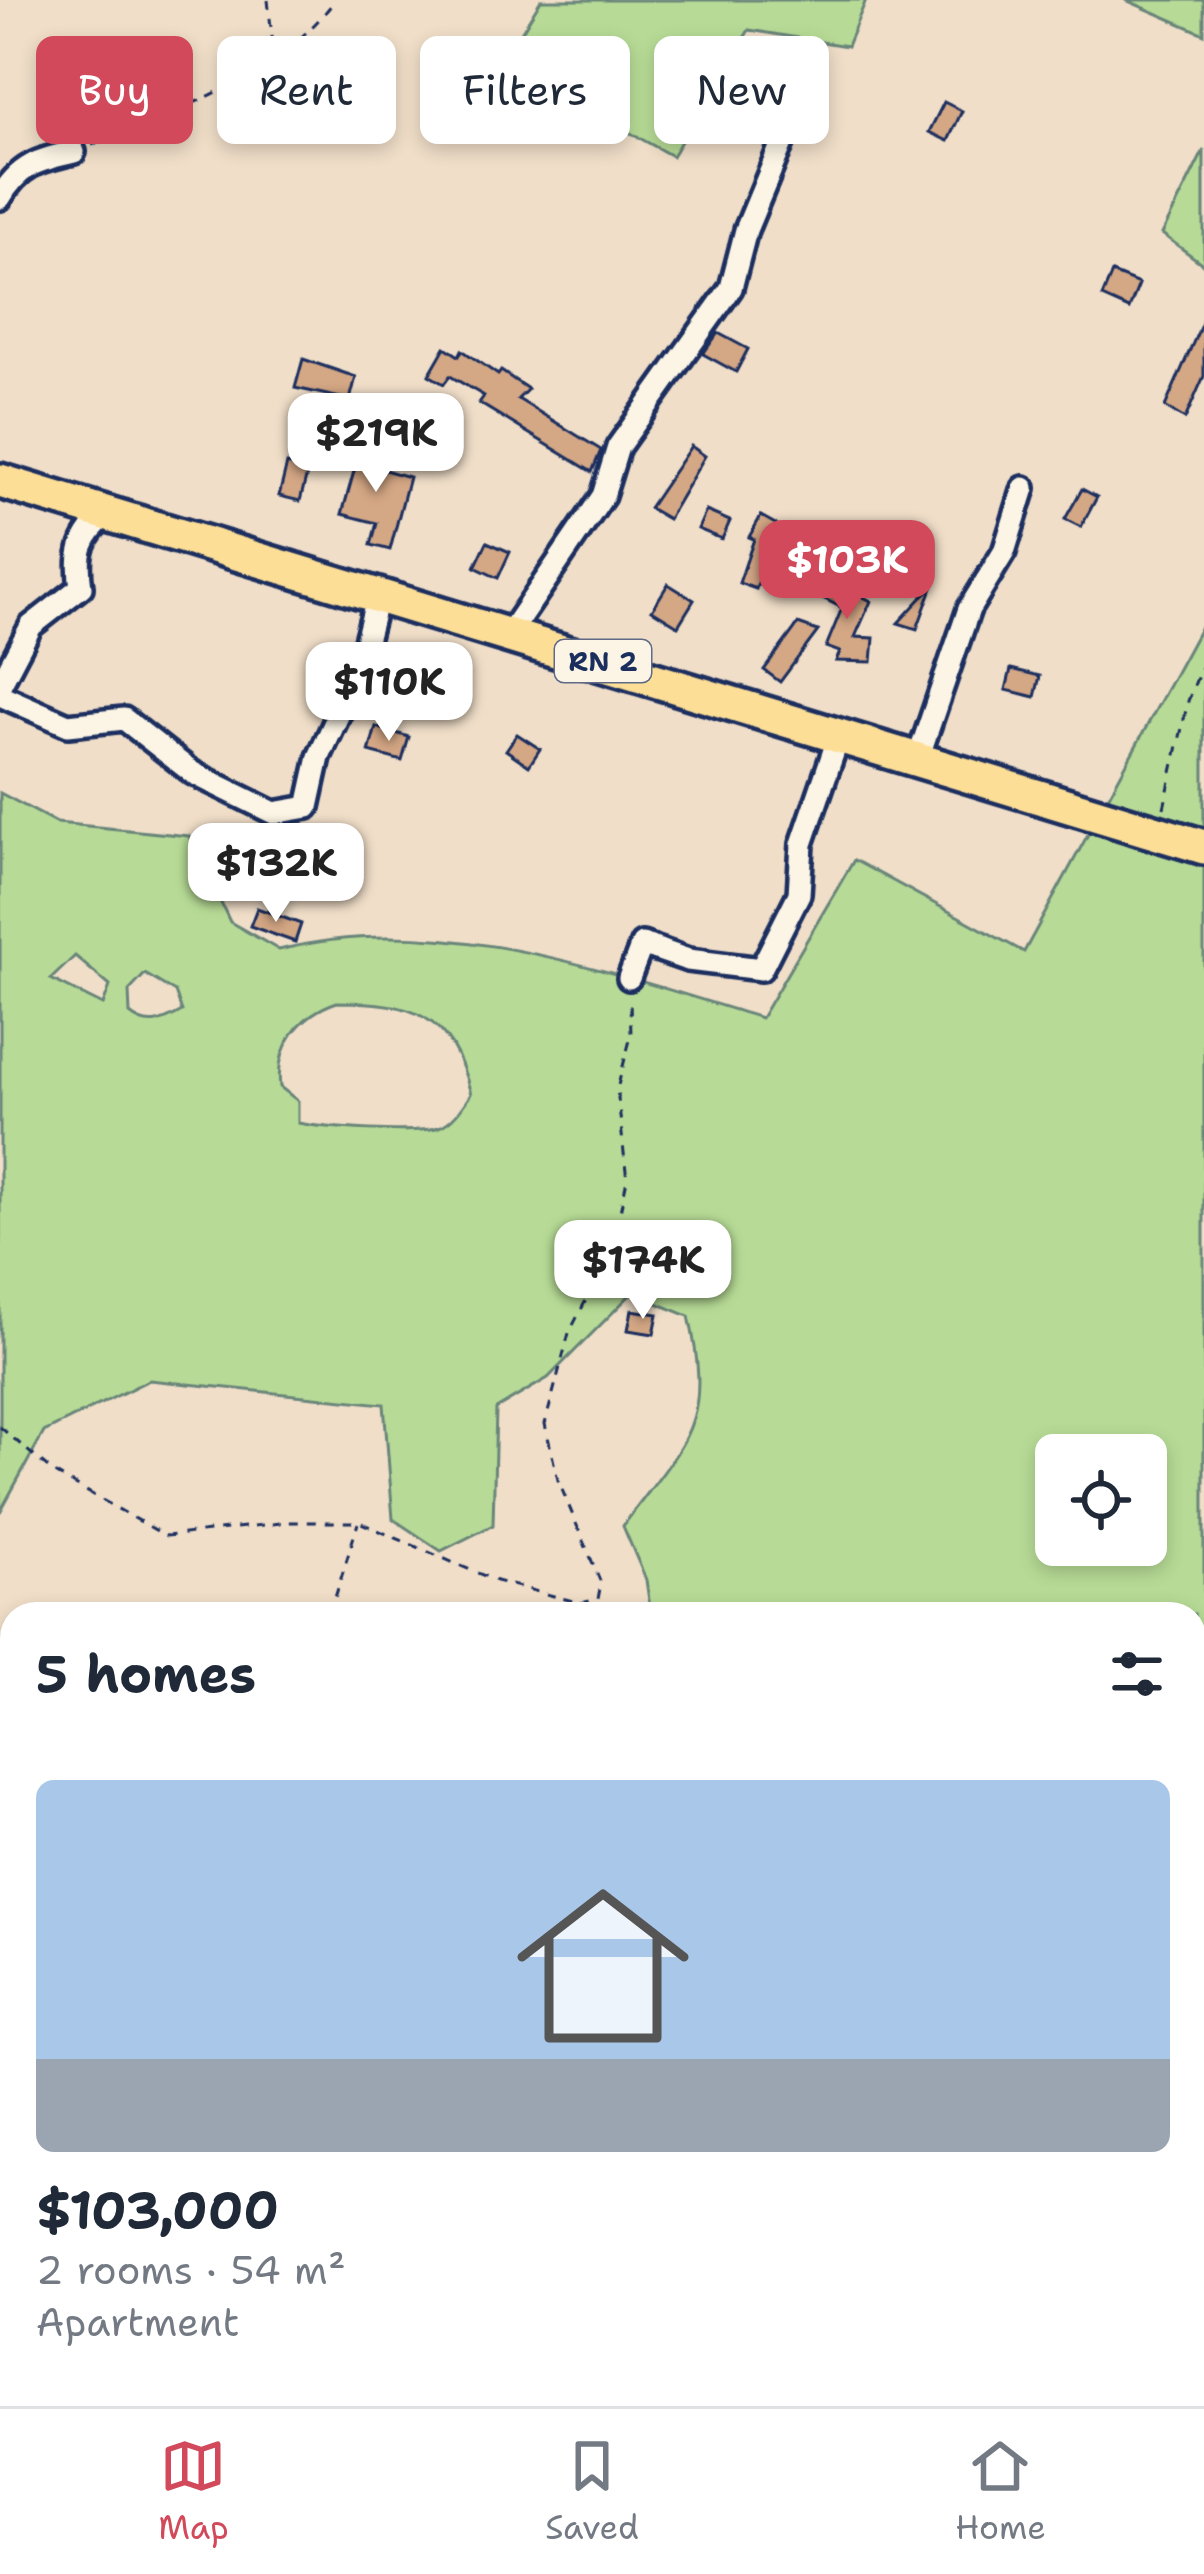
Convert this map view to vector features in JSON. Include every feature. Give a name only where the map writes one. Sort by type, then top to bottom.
[{"type":"main road","name":"RN 2","points":[[0,481],[1204,847]]},
{"type":"street","points":[[509,634],[603,496],[618,447],[731,288],[746,230],[782,144]]},
{"type":"street","points":[[0,198],[16,172],[34,161],[74,152]]},
{"type":"street","points":[[918,758],[969,609],[1004,552],[1024,488]]},
{"type":"street","points":[[0,686],[32,626],[82,587],[77,559],[86,531],[106,514]]},
{"type":"street","points":[[0,695],[68,725],[124,719],[193,772],[274,813],[308,807],[319,757],[358,672],[377,598]]},
{"type":"street","points":[[629,978],[643,944],[688,960],[761,969],[799,894],[802,844],[839,736]]},
{"type":"path","points":[[268,0],[272,36]]},
{"type":"path","points":[[300,36],[335,0]]},
{"type":"path","points":[[74,152],[217,90]]},
{"type":"path","points":[[1154,832],[1174,778],[1188,701],[1204,661]]},
{"type":"path","points":[[585,1602],[598,1599],[601,1583],[558,1480],[545,1424],[569,1333],[611,1252],[627,1180],[617,1089],[631,1036],[629,978]]},
{"type":"path","points":[[0,1427],[54,1473],[166,1536],[290,1522],[359,1522],[496,1581],[577,1602]]},
{"type":"path","points":[[334,1602],[359,1522]]},
{"type":"green space","points":[[541,0],[866,0],[847,46],[829,43],[829,36],[749,30],[745,36],[654,36],[654,144],[679,144],[672,156],[630,133],[630,36],[519,36]]},
{"type":"green space","points":[[1126,0],[1204,0],[1204,34]]},
{"type":"green space","points":[[1204,150],[1204,265],[1162,234]]},
{"type":"green space","points":[[1204,621],[1204,1602],[649,1602],[646,1580],[623,1526],[689,1431],[698,1384],[689,1316],[632,1293],[548,1378],[496,1409],[493,1525],[441,1551],[393,1519],[384,1404],[149,1380],[44,1432],[0,1512],[0,793],[57,823],[189,836],[230,922],[279,950],[339,939],[461,941],[583,965],[761,1018],[854,860],[1024,952]],"holes":[[[75,956],[110,986],[103,1005],[51,979]],[[145,974],[175,992],[182,1011],[162,1021],[149,1023],[130,1014],[129,991]],[[337,1002],[388,1005],[425,1018],[452,1046],[471,1094],[449,1121],[411,1130],[298,1123],[298,1101],[280,1087],[281,1058],[292,1034],[323,1008]]]},
{"type":"building","points":[[944,102],[962,111],[948,141],[929,132]]},
{"type":"building","points":[[1112,273],[1139,284],[1129,309],[1102,297]]},
{"type":"building","points":[[1204,318],[1204,376],[1185,419],[1165,407]]},
{"type":"building","points":[[718,333],[748,349],[736,372],[703,354]]},
{"type":"building","points":[[445,347],[459,356],[462,350],[498,375],[501,371],[528,389],[518,399],[601,450],[592,472],[479,403],[484,396],[450,376],[444,384],[429,375]]},
{"type":"building","points":[[303,359],[356,377],[350,400],[295,388]]},
{"type":"building","points":[[414,402],[436,410],[427,434],[405,426]]},
{"type":"building","points":[[365,432],[378,435],[371,466],[409,477],[390,550],[371,545],[377,523],[342,514]]},
{"type":"building","points":[[691,446],[705,456],[668,519],[649,508]]},
{"type":"building","points":[[287,464],[308,470],[300,501],[279,496]]},
{"type":"building","points":[[1082,489],[1097,497],[1081,527],[1065,519]]},
{"type":"building","points":[[706,511],[730,521],[722,539],[698,529]]},
{"type":"building","points":[[761,516],[779,526],[758,565],[764,567],[756,589],[739,583],[754,539],[749,537]]},
{"type":"building","points":[[487,542],[510,552],[498,578],[475,567]]},
{"type":"building","points":[[822,576],[871,601],[855,637],[874,638],[872,662],[836,661],[840,652],[826,647],[842,608],[813,593]]},
{"type":"building","points":[[668,584],[694,600],[678,626],[652,610]]},
{"type":"building","points":[[933,585],[917,629],[898,623]]},
{"type":"building","points":[[798,624],[818,631],[780,682],[764,670]]},
{"type":"building","points":[[1011,669],[1040,676],[1035,697],[1006,690]]},
{"type":"building","points":[[376,727],[409,737],[402,761],[369,752]]},
{"type":"building","points":[[517,734],[540,749],[529,766],[506,750]]},
{"type":"building","points":[[257,908],[301,924],[295,942],[250,926]]},
{"type":"building","points":[[632,1310],[658,1314],[654,1334],[628,1330]]}]
